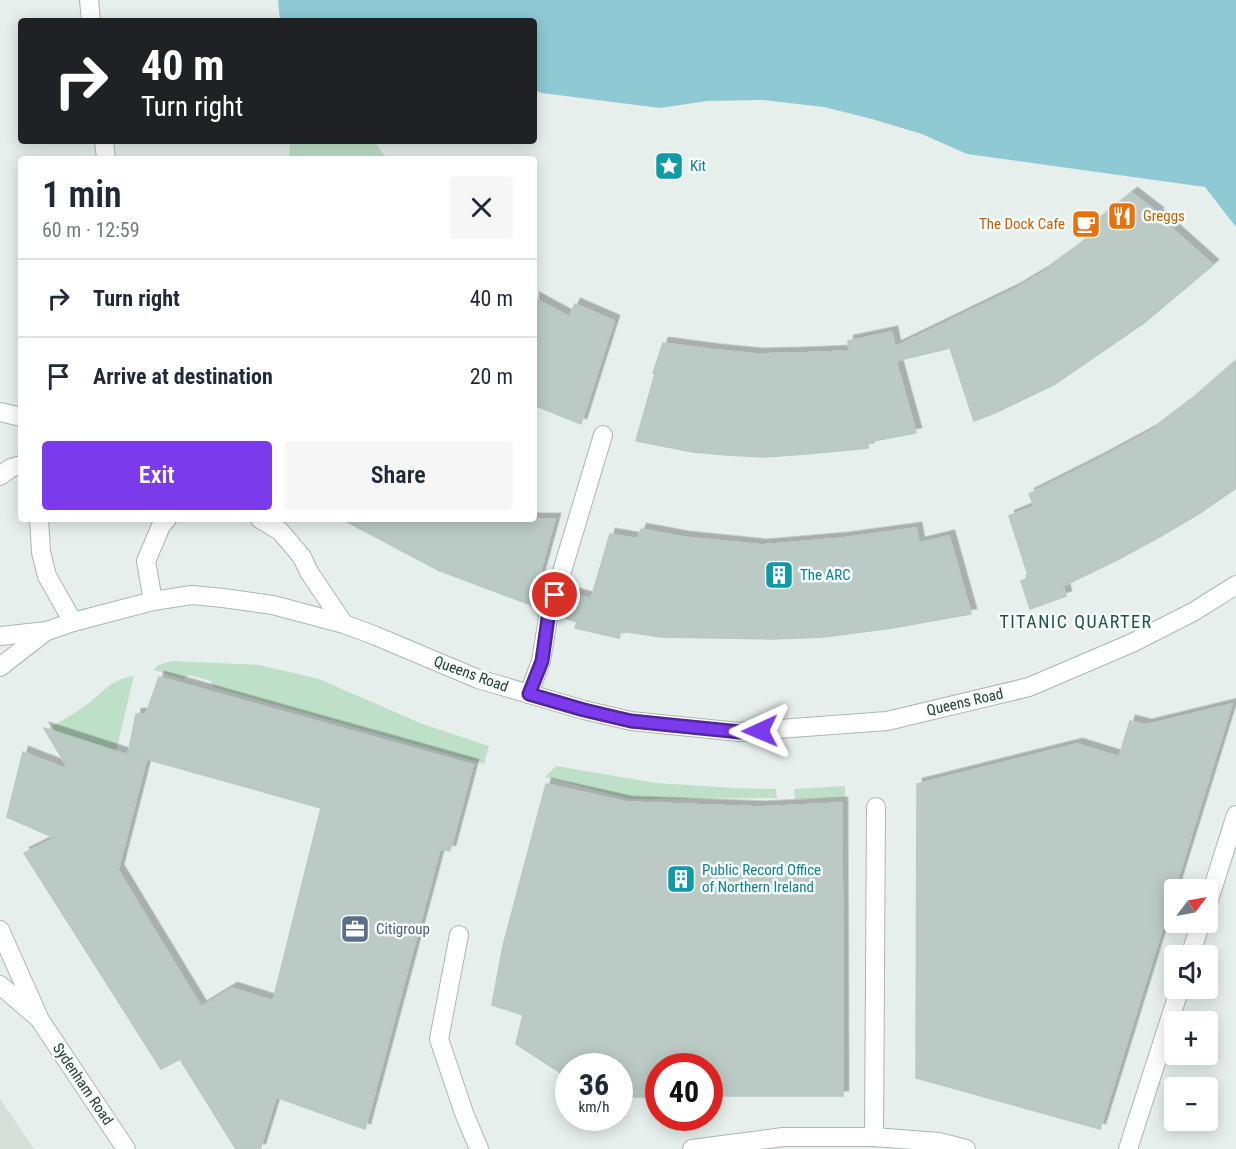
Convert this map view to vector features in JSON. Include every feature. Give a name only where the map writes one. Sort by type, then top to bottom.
[{"type":"street","points":[[89,0],[91,18]]},
{"type":"street","points":[[0,412],[18,416]]},
{"type":"street","points":[[529,694],[542,661],[548,618],[603,435]]},
{"type":"street","points":[[0,476],[18,466]]},
{"type":"street","points":[[39,522],[40,552],[47,576],[73,622]]},
{"type":"street","points":[[153,600],[146,561],[164,522]]},
{"type":"street","points":[[265,522],[280,531],[302,557],[309,572],[344,624]]},
{"type":"street","name":"Queens Road","points":[[0,636],[47,631],[153,600],[192,595],[223,598],[273,605],[344,624],[478,679],[584,710],[631,721],[740,732],[887,721],[1029,687],[1132,643],[1193,612],[1236,585]]},
{"type":"street","name":"Queens Road","points":[[0,667],[47,631]]},
{"type":"street","points":[[874,1137],[876,807]]},
{"type":"street","points":[[1216,879],[1236,815]]},
{"type":"street","name":"Sydenham Road","points":[[0,930],[40,1020],[126,1149]]},
{"type":"street","points":[[459,935],[439,1039],[479,1149]]},
{"type":"street","name":"Sydenham Road","points":[[0,985],[40,1020]]},
{"type":"street","points":[[1128,1149],[1176,999]]},
{"type":"street","points":[[692,1149],[783,1137],[874,1137],[939,1142],[966,1149]]},
{"type":"shaded area","points":[[0,1099],[34,1149],[0,1149]]},
{"type":"green space","points":[[290,144],[376,144],[385,156],[289,156]]},
{"type":"green space","points":[[172,661],[259,665],[319,679],[420,723],[489,746],[484,764],[213,687],[211,681],[189,675],[184,679],[154,670],[158,665]]},
{"type":"green space","points":[[134,676],[116,751],[47,729],[84,707],[109,686]]},
{"type":"green space","points":[[556,766],[656,783],[776,789],[777,798],[630,799],[545,777]]},
{"type":"green space","points":[[845,786],[845,798],[795,799],[794,789]]},
{"type":"water","points":[[278,0],[1236,0],[1236,227],[1205,187],[967,154],[922,134],[824,107],[763,100],[707,101],[660,108],[542,93],[537,91],[537,18],[280,18]]},
{"type":"building","points":[[1132,193],[1158,213],[1156,214],[1213,265],[1144,323],[1055,384],[974,421],[950,348],[896,361],[916,433],[868,442],[868,448],[765,457],[693,452],[636,441],[663,343],[757,354],[849,351],[848,341],[892,332],[895,347],[1015,289],[1042,273],[1100,228],[1096,222]]},
{"type":"building","points":[[537,300],[569,317],[575,304],[614,321],[581,424],[537,406]]},
{"type":"building","points":[[1236,361],[1236,488],[1161,536],[1063,586],[1066,596],[1030,609],[1021,581],[1029,578],[1009,516],[1034,506],[1029,494],[1151,431]]},
{"type":"building","points":[[537,519],[555,519],[537,584],[546,586],[539,608],[438,570],[348,522],[537,522]]},
{"type":"building","name":"The ARC","points":[[916,528],[919,543],[949,536],[971,614],[824,637],[771,639],[661,637],[621,631],[619,638],[575,628],[577,622],[560,616],[567,592],[591,599],[610,534],[638,539],[641,529],[683,537],[762,545],[843,538]]},
{"type":"building","name":"Citigroup","points":[[159,677],[473,765],[450,851],[440,849],[365,1129],[276,1097],[260,1149],[236,1149],[180,1059],[161,1069],[24,853],[55,838],[7,817],[23,752],[69,770],[44,728],[146,761],[118,870],[201,1007],[232,988],[273,1001],[321,808],[128,754],[136,714],[146,714]]},
{"type":"building","points":[[1232,704],[1178,879],[1164,879],[1164,923],[1100,1129],[916,1078],[917,784],[1077,744],[1119,757],[1130,721],[1146,725]]},
{"type":"building","name":"Public Record Office of Northern Ireland","points":[[546,784],[626,802],[759,807],[842,803],[843,1096],[723,1096],[723,1053],[645,1053],[645,1097],[633,1097],[633,1053],[555,1053],[555,1069],[516,1044],[523,1015],[492,1005],[503,946]]},
{"type":"place","name":"Kit","points":[[669,166]]},
{"type":"place","name":"Greggs","points":[[1122,216]]},
{"type":"place","name":"The Dock Cafe","points":[[1086,224]]},
{"type":"place","name":"The ARC","points":[[779,575]]},
{"type":"place","name":"Public Record Office of Northern Ireland","points":[[681,879]]},
{"type":"place","name":"Citigroup","points":[[355,929]]},
{"type":"district","name":"TITANIC QUARTER","points":[[1076,621]]},
{"type":"route","points":[[555,595],[548,618],[542,661],[529,694],[631,721],[740,732],[760,731]]}]
